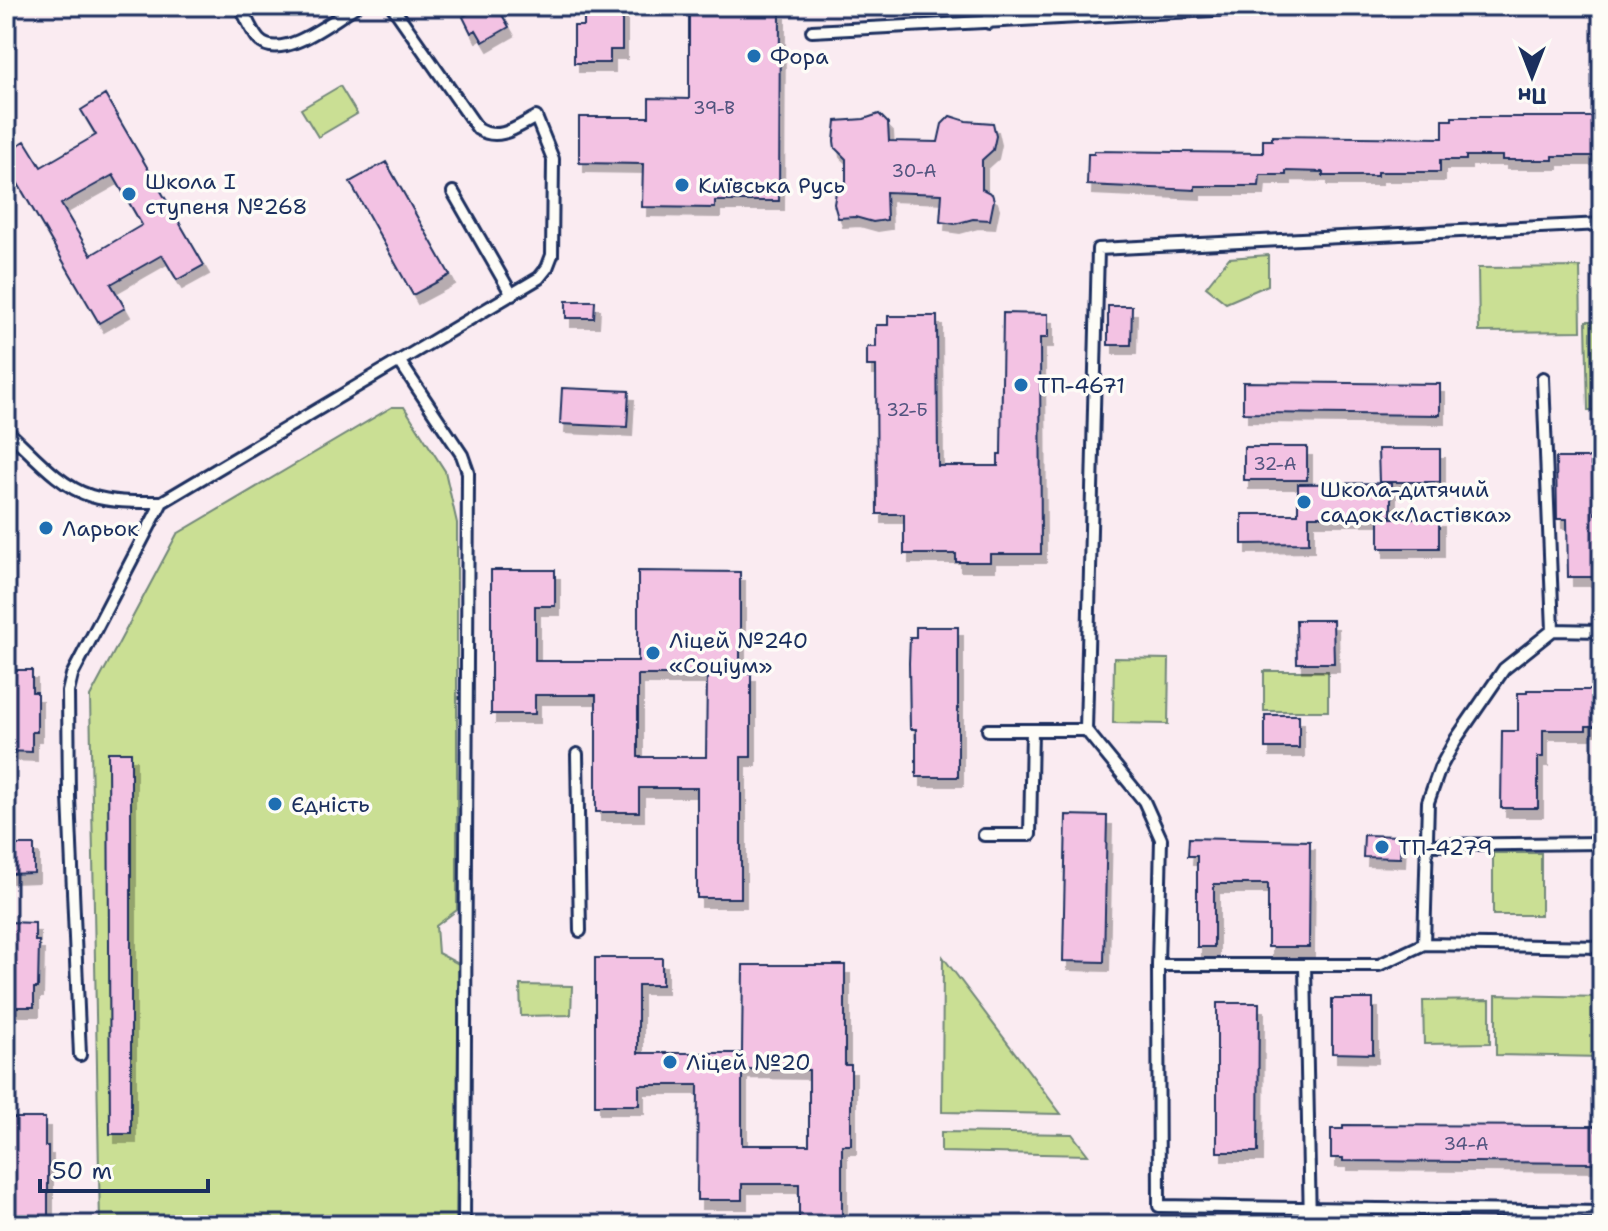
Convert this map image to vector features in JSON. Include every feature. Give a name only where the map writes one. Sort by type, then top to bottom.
[{"type":"lane","points":[[240,6],[260,40],[274,48],[281,48],[356,6]]},
{"type":"lane","points":[[6,430],[60,479],[89,496],[123,502],[162,502],[539,278],[552,255],[553,159],[536,117],[502,135],[493,136],[478,129],[392,6]]},
{"type":"lane","points":[[989,6],[989,23]]},
{"type":"lane","points":[[812,31],[1292,6]]},
{"type":"lane","points":[[453,192],[512,295]]},
{"type":"lane","points":[[1602,224],[1098,249],[1086,730],[1144,801],[1161,839],[1159,1206],[1602,1212]]},
{"type":"lane","points":[[400,362],[462,455],[468,472],[464,1225]]},
{"type":"lane","points":[[1543,378],[1553,630]]},
{"type":"lane","points":[[80,1055],[69,797],[68,692],[72,675],[162,502]]},
{"type":"lane","points":[[1424,944],[1428,802],[1440,768],[1456,739],[1504,669],[1553,630],[1602,631]]},
{"type":"lane","points":[[988,730],[1086,730]]},
{"type":"lane","points":[[984,835],[1030,835],[1032,730]]},
{"type":"lane","points":[[577,754],[580,931]]},
{"type":"lane","points":[[1427,845],[1602,843]]},
{"type":"lane","points":[[1158,965],[1379,965],[1424,944],[1602,947]]},
{"type":"lane","points":[[1305,966],[1310,1225]]},
{"type":"green space","points":[[340,86],[357,114],[318,137],[301,109]]},
{"type":"green space","points":[[1268,255],[1268,285],[1226,303],[1206,287],[1229,258]]},
{"type":"green space","points":[[1580,267],[1581,331],[1479,332],[1478,268]]},
{"type":"green space","points":[[1586,321],[1602,321],[1602,410],[1588,410]]},
{"type":"green space","name":"Єдність","points":[[392,407],[404,407],[445,471],[457,523],[457,910],[436,926],[438,953],[459,964],[456,1225],[100,1225],[90,697],[177,534]]},
{"type":"green space","points":[[1114,658],[1169,659],[1168,724],[1113,723]]},
{"type":"green space","points":[[1264,671],[1328,671],[1328,711],[1264,711]]},
{"type":"green space","points":[[1493,853],[1541,853],[1541,915],[1493,915]]},
{"type":"green space","points":[[943,957],[1061,1114],[942,1112]]},
{"type":"green space","points":[[520,985],[572,986],[571,1015],[521,1016]]},
{"type":"green space","points":[[1496,995],[1602,997],[1602,1057],[1496,1055]]},
{"type":"green space","points":[[1490,1000],[1490,1043],[1424,1044],[1423,1001]]},
{"type":"green space","points":[[941,1132],[1072,1134],[1088,1155],[941,1152]]},
{"type":"building","points":[[463,6],[497,6],[509,27],[483,42],[476,30],[471,33],[463,17],[468,14]]},
{"type":"building","points":[[584,6],[622,6],[622,50],[610,50],[610,63],[574,63],[574,26],[584,26]]},
{"type":"building","points":[[689,6],[780,10],[779,201],[715,201],[715,208],[642,207],[643,164],[579,163],[579,117],[649,117],[649,98],[689,99]]},
{"type":"building","points":[[105,95],[204,265],[177,280],[162,255],[111,284],[125,308],[99,323],[6,163],[6,152],[25,141],[41,167],[96,135],[81,110]],"holes":[[[113,175],[142,225],[91,255],[61,204]]]},
{"type":"building","points":[[879,114],[888,123],[889,141],[938,142],[942,124],[950,116],[993,123],[996,136],[993,150],[982,160],[982,189],[992,194],[994,200],[990,220],[973,219],[955,224],[940,222],[942,194],[886,192],[887,220],[873,222],[855,217],[838,218],[834,204],[836,192],[846,187],[846,159],[835,148],[836,121],[864,119]]},
{"type":"building","points":[[1452,117],[1602,117],[1602,156],[1502,160],[1502,156],[1466,156],[1466,160],[1440,160],[1440,172],[1377,172],[1377,176],[1323,176],[1323,172],[1286,171],[1286,175],[1260,175],[1259,186],[1195,186],[1195,190],[1087,185],[1088,154],[1094,154],[1094,151],[1263,153],[1263,140],[1272,140],[1272,136],[1443,138],[1443,120],[1452,120]]},
{"type":"building","points":[[386,162],[450,275],[413,295],[350,182]]},
{"type":"building","points":[[566,301],[595,301],[594,318],[566,318]]},
{"type":"building","points":[[1108,306],[1132,306],[1131,345],[1108,345]]},
{"type":"building","points":[[1003,313],[1048,314],[1048,338],[1040,338],[1041,554],[990,554],[990,562],[956,562],[956,554],[904,554],[904,514],[877,514],[876,366],[867,366],[867,347],[876,347],[876,325],[888,325],[888,316],[937,316],[938,466],[998,466],[998,454],[1001,454]]},
{"type":"building","points":[[1243,382],[1440,384],[1440,415],[1243,413]]},
{"type":"building","points":[[562,388],[629,391],[627,427],[560,424]]},
{"type":"building","points":[[1244,447],[1307,447],[1307,480],[1244,480]]},
{"type":"building","points":[[1378,449],[1440,449],[1440,482],[1379,482]]},
{"type":"building","points":[[1556,458],[1591,458],[1591,466],[1595,466],[1595,514],[1602,514],[1602,567],[1595,567],[1595,577],[1568,577],[1567,519],[1557,519]]},
{"type":"building","points":[[1391,483],[1391,516],[1309,516],[1309,543],[1242,544],[1242,514],[1298,514],[1298,484]]},
{"type":"building","points":[[1379,518],[1439,518],[1439,548],[1379,548]]},
{"type":"building","points":[[491,570],[555,570],[555,606],[535,606],[535,661],[638,661],[638,571],[740,572],[740,673],[751,673],[751,757],[741,757],[741,898],[697,898],[697,788],[639,788],[639,812],[596,812],[596,695],[535,695],[535,714],[491,714]],"holes":[[[638,675],[707,675],[706,757],[638,757]]]},
{"type":"building","points":[[1296,620],[1333,620],[1334,663],[1297,663]]},
{"type":"building","points":[[916,627],[958,627],[958,777],[916,777],[916,729],[910,729],[909,663],[910,637],[916,637]]},
{"type":"building","points":[[6,670],[32,670],[32,692],[37,692],[37,732],[32,732],[32,752],[6,751]]},
{"type":"building","points":[[1527,690],[1593,690],[1593,693],[1602,694],[1602,726],[1586,726],[1586,730],[1543,730],[1543,757],[1538,757],[1538,808],[1501,808],[1502,731],[1518,731],[1518,693],[1527,693]]},
{"type":"building","points":[[1265,715],[1299,715],[1299,748],[1265,748]]},
{"type":"building","points":[[108,752],[131,752],[131,1134],[110,1134]]},
{"type":"building","points":[[1066,815],[1107,816],[1104,962],[1063,961]]},
{"type":"building","name":"ТП-4279","points":[[1364,835],[1401,836],[1400,858],[1363,857]]},
{"type":"building","points":[[1189,838],[1310,841],[1309,947],[1268,947],[1268,884],[1214,884],[1214,947],[1197,947],[1197,856],[1188,856]]},
{"type":"building","points":[[7,845],[34,845],[34,873],[8,874]]},
{"type":"building","points":[[6,922],[35,923],[35,941],[39,941],[38,988],[34,988],[34,1007],[6,1007]]},
{"type":"building","points":[[595,958],[662,958],[662,985],[638,985],[638,1053],[742,1053],[743,965],[845,965],[845,1065],[851,1065],[851,1145],[842,1145],[842,1225],[799,1225],[799,1184],[742,1184],[742,1200],[697,1200],[698,1085],[639,1085],[639,1105],[595,1105]],"holes":[[[742,1069],[809,1070],[809,1145],[742,1145]]]},
{"type":"building","points":[[1332,999],[1373,999],[1373,1054],[1332,1053]]},
{"type":"building","points":[[1217,1003],[1259,1003],[1258,1152],[1217,1152]]},
{"type":"building","points":[[6,1118],[45,1118],[45,1146],[48,1146],[46,1225],[6,1225]]},
{"type":"building","points":[[1343,1125],[1596,1126],[1596,1131],[1602,1131],[1602,1159],[1595,1159],[1595,1163],[1343,1161],[1343,1158],[1331,1158],[1331,1129],[1343,1129]]},
{"type":"place","name":"Фора","points":[[754,56]]},
{"type":"place","name":"Київська Русь","points":[[682,185]]},
{"type":"place","name":"Школа І ступеня №268","points":[[129,194]]},
{"type":"place","name":"ТП-4671","points":[[1021,385]]},
{"type":"place","name":"Школа-дитячий садок «Ластівка»","points":[[1304,502]]},
{"type":"place","name":"Ларьок","points":[[46,528]]},
{"type":"place","name":"Ліцей №240 «Соціум»","points":[[653,653]]},
{"type":"place","name":"Єдність","points":[[275,804]]},
{"type":"place","name":"ТП-4279","points":[[1382,847]]},
{"type":"place","name":"Ліцей №20","points":[[670,1062]]}]
